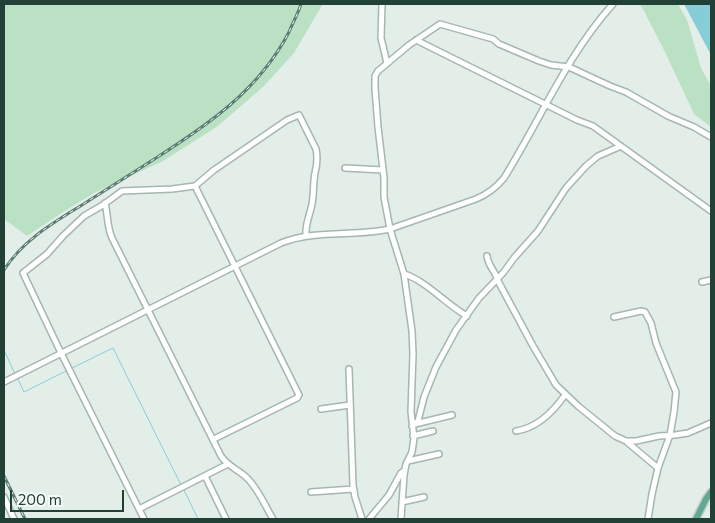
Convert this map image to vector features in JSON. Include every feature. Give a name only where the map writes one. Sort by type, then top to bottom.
[{"type":"main road","points":[[696,519],[711,492]]},
{"type":"street","points":[[382,4],[381,38],[387,63]]},
{"type":"street","points":[[4,382],[281,242],[306,235],[376,232],[390,229],[483,196],[498,186],[509,170],[568,66],[594,27],[613,4]]},
{"type":"street","points":[[401,519],[405,471],[412,452],[413,436],[411,412],[412,331],[404,274],[390,229],[384,198],[374,79],[378,70],[440,24],[493,39],[499,44],[539,61],[568,66],[626,92],[668,116],[694,127],[711,137]]},
{"type":"street","points":[[416,40],[577,120],[593,126],[711,211]]},
{"type":"street","points":[[144,519],[23,273],[44,256],[84,216],[124,190],[195,186],[214,170],[287,120],[299,115],[316,149],[317,155],[313,201],[306,224],[306,235]]},
{"type":"street","points":[[413,425],[418,421],[424,397],[436,367],[456,330],[479,298],[498,279],[538,231],[566,188],[586,166],[598,156],[621,146]]},
{"type":"street","points":[[345,168],[383,170]]},
{"type":"street","points":[[195,186],[298,396],[214,439]]},
{"type":"street","points":[[105,204],[110,233],[222,456],[228,464],[252,483],[273,519]]},
{"type":"street","points":[[487,256],[489,264],[556,385],[565,395],[615,436],[626,442],[658,468]]},
{"type":"street","points":[[404,274],[430,288],[467,316]]},
{"type":"street","points":[[702,282],[711,280]]},
{"type":"street","points":[[614,317],[645,312],[651,323],[656,343],[676,392],[670,435],[658,468],[648,519]]},
{"type":"street","points":[[349,369],[353,489],[362,519]]},
{"type":"street","points":[[516,431],[533,426],[544,418],[559,404],[565,395]]},
{"type":"street","points":[[321,409],[350,405]]},
{"type":"street","points":[[413,425],[452,415]]},
{"type":"street","points":[[626,442],[688,433],[711,423]]},
{"type":"street","points":[[413,436],[432,431]]},
{"type":"street","points":[[408,461],[439,454]]},
{"type":"street","points":[[139,509],[228,464]]},
{"type":"street","points":[[368,519],[389,495],[401,473],[405,471]]},
{"type":"street","points":[[204,476],[226,519]]},
{"type":"street","points":[[311,492],[353,489]]},
{"type":"street","points":[[4,497],[14,519]]},
{"type":"street","points":[[402,502],[424,497]]},
{"type":"green space","points":[[4,4],[322,4],[294,53],[264,86],[218,126],[163,161],[94,193],[27,236],[4,219]]},
{"type":"green space","points":[[639,4],[678,4],[687,20],[701,68],[711,86],[711,127],[694,114],[665,52]]},
{"type":"water","points":[[684,4],[711,4],[711,55]]},
{"type":"waterway","points":[[72,368],[113,348],[181,485]]},
{"type":"waterway","points":[[4,350],[15,374]]},
{"type":"waterway","points":[[17,377],[24,392],[68,370]]},
{"type":"waterway","points":[[183,488],[198,519]]},
{"type":"railway","points":[[4,270],[20,250],[39,233],[176,145],[231,104],[248,88],[277,53],[289,32],[301,4]]},
{"type":"railway","points":[[4,476],[25,519]]}]
